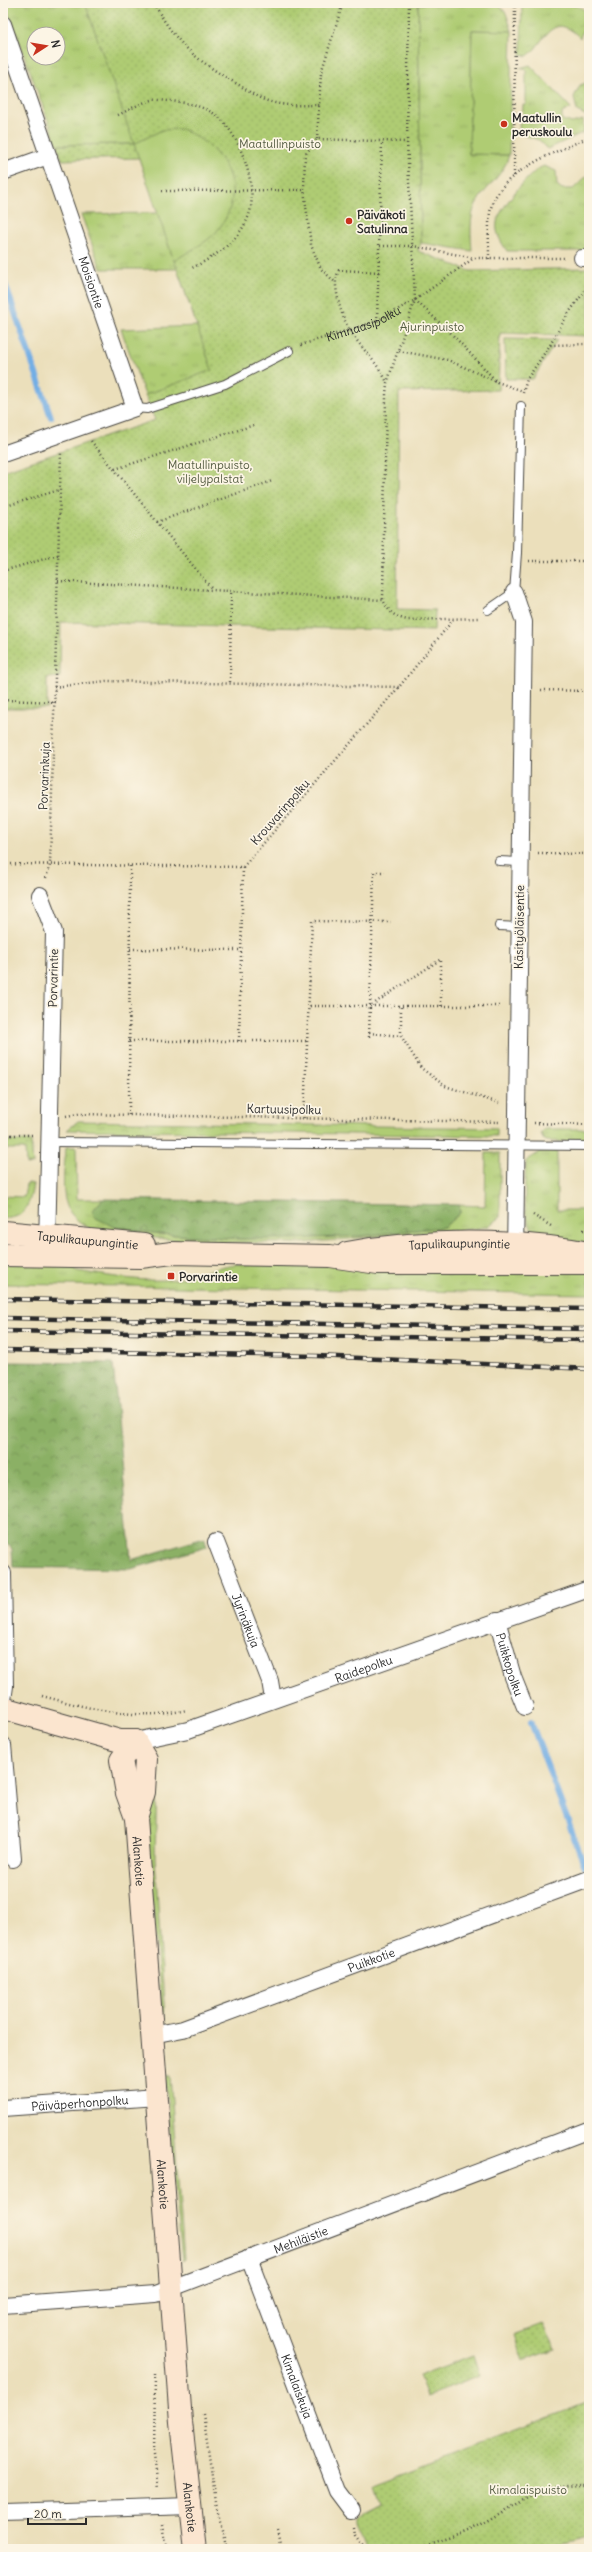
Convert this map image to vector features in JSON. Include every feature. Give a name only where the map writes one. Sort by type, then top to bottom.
[{"type":"street","name":"Moisiontie","points":[[3,24],[135,408]]},
{"type":"street","points":[[3,172],[48,156]]},
{"type":"street","points":[[3,454],[135,408]]},
{"type":"street","name":"Käsityöläisentie","points":[[514,592],[524,622],[517,1146],[514,1254]]},
{"type":"street","name":"Porvarintie","points":[[40,896],[54,932],[47,1245]]},
{"type":"street","name":"Tapulikaupungintie","points":[[3,1232],[47,1245]]},
{"type":"street","name":"Tapulikaupungintie","points":[[3,1255],[47,1245],[139,1243],[172,1252],[330,1256],[378,1263],[514,1254],[589,1254]]},
{"type":"street","name":"Tapulikaupungintie","points":[[514,1254],[589,1263]]},
{"type":"street","name":"Jyrinäkuja","points":[[216,1542],[270,1681],[273,1699]]},
{"type":"street","points":[[3,1573],[4,1693]]},
{"type":"street","name":"Raidepolku","points":[[135,1741],[188,1730],[497,1620],[589,1589]]},
{"type":"street","name":"Puikkopolku","points":[[497,1620],[513,1677],[525,1707]]},
{"type":"street","points":[[3,1708],[120,1741],[135,1741]]},
{"type":"street","name":"Alankotie","points":[[135,1741],[121,1760],[127,1793],[136,1818],[172,2288],[190,2506],[195,2549]]},
{"type":"street","points":[[3,1745],[13,1859]]},
{"type":"street","name":"Puikkotie","points":[[152,2035],[183,2030],[589,1879]]},
{"type":"street","name":"Päiväperhonpolku","points":[[3,2108],[157,2097]]},
{"type":"street","name":"Mehiläistie","points":[[3,2305],[156,2294],[589,2130]]},
{"type":"street","name":"Kimalaiskuja","points":[[249,2258],[337,2491],[352,2511]]},
{"type":"street","points":[[3,2512],[190,2506]]},
{"type":"lane","points":[[135,408],[147,409],[225,384],[289,351]]},
{"type":"lane","points":[[488,610],[514,592],[521,406]]},
{"type":"lane","points":[[499,861],[520,857]]},
{"type":"lane","points":[[498,926],[519,927]]},
{"type":"lane","points":[[50,1142],[589,1146]]},
{"type":"path","points":[[154,3],[168,28],[186,50],[220,74],[265,100],[289,106],[320,105]]},
{"type":"path","points":[[343,3],[321,73],[317,139],[305,155],[304,190],[311,245],[321,269],[334,281],[342,316],[350,331],[357,343],[380,368],[387,383]]},
{"type":"path","points":[[409,3],[407,142],[415,300],[387,383],[383,600],[388,610],[396,617],[408,620],[478,619],[488,610]]},
{"type":"path","points":[[514,177],[515,3]]},
{"type":"path","points":[[589,31],[589,45]]},
{"type":"path","points":[[118,115],[153,100],[186,102],[216,116],[233,136],[245,158],[250,190],[249,215],[234,239],[215,257],[190,269]]},
{"type":"path","points":[[489,259],[490,212],[494,199],[522,168],[589,137]]},
{"type":"path","points":[[317,139],[407,142]]},
{"type":"path","points":[[377,321],[382,142]]},
{"type":"path","points":[[162,191],[304,190]]},
{"type":"path","points":[[380,246],[413,246],[474,258],[489,259],[585,258]]},
{"type":"path","name":"Kimnaasipolku","points":[[289,351],[306,343],[350,331],[377,321],[415,300],[474,258]]},
{"type":"path","points":[[334,281],[339,270],[379,272]]},
{"type":"path","points":[[521,406],[526,379],[550,345],[568,314],[589,285]]},
{"type":"path","points":[[415,300],[449,331],[497,382]]},
{"type":"path","points":[[550,345],[588,344]]},
{"type":"path","points":[[399,351],[448,360],[497,382],[523,391]]},
{"type":"path","points":[[115,469],[254,425]]},
{"type":"path","points":[[87,436],[212,590]]},
{"type":"path","name":"Porvarinkuja","points":[[50,865],[56,702],[54,687],[61,446]]},
{"type":"path","points":[[158,522],[272,481]]},
{"type":"path","points":[[3,507],[59,490]]},
{"type":"path","points":[[3,571],[58,555]]},
{"type":"path","points":[[516,562],[589,561]]},
{"type":"path","points":[[58,581],[383,600]]},
{"type":"path","points":[[230,682],[231,590]]},
{"type":"path","name":"Krouvarinpolku","points":[[243,867],[399,687],[453,620]]},
{"type":"path","points":[[54,687],[106,681],[230,682],[399,687]]},
{"type":"path","points":[[545,690],[589,691]]},
{"type":"path","points":[[3,700],[56,702]]},
{"type":"path","points":[[520,857],[589,854]]},
{"type":"path","points":[[3,864],[243,867],[239,1041]]},
{"type":"path","points":[[129,1115],[130,866]]},
{"type":"path","points":[[385,872],[374,872],[369,1035],[401,1036]]},
{"type":"path","points":[[304,1118],[310,1006],[312,921],[391,922]]},
{"type":"path","points":[[130,949],[241,950]]},
{"type":"path","points":[[370,1006],[441,959],[441,1006]]},
{"type":"path","points":[[310,1006],[505,1006]]},
{"type":"path","points":[[401,1006],[401,1036],[421,1068],[445,1086],[504,1104]]},
{"type":"path","points":[[129,1041],[308,1041]]},
{"type":"path","name":"Kartuusipolku","points":[[65,1116],[78,1114],[503,1122]]},
{"type":"path","points":[[536,1124],[589,1125]]},
{"type":"path","points":[[3,1135],[35,1135]]},
{"type":"path","points":[[515,1221],[529,1220],[534,1215],[558,1229]]},
{"type":"path","points":[[581,1230],[589,1230]]},
{"type":"path","points":[[4,1693],[92,1709],[147,1716],[162,1715]]},
{"type":"path","points":[[155,2367],[154,2454],[167,2549]]},
{"type":"path","points":[[413,2549],[470,2530],[540,2491],[574,2484],[589,2484]]},
{"type":"path","points":[[352,2511],[355,2535],[365,2549]]},
{"type":"path","points":[[277,2530],[281,2549]]},
{"type":"green space","points":[[5,3],[147,3],[134,144],[57,145],[28,66],[66,66],[66,26],[26,26],[26,60]]},
{"type":"green space","name":"Maatullinpuisto","points":[[85,3],[426,3],[418,5],[421,243],[418,251],[470,271],[589,268],[589,336],[500,333],[498,390],[399,392],[397,609],[435,610],[434,631],[61,622],[60,677],[47,678],[47,708],[3,708],[3,471],[155,420],[145,395],[212,370],[139,158],[62,160],[57,145],[134,144]]},
{"type":"green space","points":[[426,3],[497,3],[506,13],[512,31],[472,30],[469,154],[509,155],[503,169],[480,198],[474,209],[471,227],[472,251],[421,243],[418,5]]},
{"type":"green space","points":[[522,3],[568,4],[577,6],[584,10],[587,14],[587,20],[580,38],[562,26],[549,32],[527,56],[521,54]]},
{"type":"green space","points":[[472,30],[512,31],[509,155],[469,154]]},
{"type":"green space","points":[[530,65],[571,108],[562,113],[562,120],[572,123],[583,120],[584,132],[548,149],[539,140],[520,134],[519,123],[522,122],[523,105],[526,105],[526,70],[520,68]]},
{"type":"green space","points":[[589,82],[589,117],[577,111],[574,97],[580,85]]},
{"type":"green space","points":[[181,129],[209,146],[220,158],[228,171],[232,185],[232,200],[227,216],[217,231],[202,243],[174,261],[134,144],[162,130]]},
{"type":"green space","points":[[544,166],[556,171],[557,185],[562,189],[573,189],[589,174],[589,251],[507,251],[501,241],[497,226],[499,216],[510,199],[524,182],[532,174]]},
{"type":"green space","points":[[158,213],[174,261],[217,231],[212,371],[145,395],[121,329],[197,326],[177,269],[101,269],[81,214]]},
{"type":"green space","points":[[505,339],[557,340],[533,379],[506,379]]},
{"type":"green space","points":[[78,1121],[497,1128],[497,1136],[67,1130]]},
{"type":"green space","points":[[545,1129],[589,1129],[589,1142],[547,1141],[543,1139],[541,1133]]},
{"type":"green space","points":[[3,1141],[31,1141],[33,1164],[26,1165],[25,1149],[3,1149]]},
{"type":"green space","points":[[66,1147],[76,1147],[77,1199],[103,1199],[93,1210],[114,1227],[160,1234],[241,1239],[361,1236],[444,1227],[460,1213],[459,1205],[485,1206],[486,1153],[500,1153],[500,1217],[487,1227],[472,1229],[299,1243],[193,1242],[93,1231],[73,1216],[65,1201],[64,1173]]},
{"type":"green space","points":[[557,1151],[557,1210],[589,1210],[589,1243],[555,1240],[542,1236],[531,1228],[528,1220],[525,1200],[526,1161],[540,1152]]},
{"type":"green space","points":[[26,1184],[33,1184],[26,1209],[17,1216],[3,1218],[3,1196],[24,1197]]},
{"type":"green space","points":[[103,1199],[459,1205],[460,1213],[444,1227],[361,1236],[294,1239],[241,1239],[160,1234],[114,1227],[94,1217],[93,1210]]},
{"type":"green space","points":[[3,1262],[73,1265],[77,1271],[153,1280],[185,1278],[236,1264],[589,1269],[589,1294],[3,1284]]},
{"type":"green space","points":[[3,1362],[113,1363],[131,1560],[204,1538],[207,1547],[131,1569],[13,1567],[12,1549],[3,1538]]},
{"type":"green space","points":[[151,1784],[157,1789],[155,1857],[165,2020],[162,2017],[148,1841]]},
{"type":"green space","points":[[165,2076],[170,2076],[184,2259],[182,2261]]},
{"type":"green space","points":[[543,2324],[556,2349],[523,2361],[514,2335]]},
{"type":"green space","points":[[473,2355],[480,2376],[426,2397],[418,2376]]},
{"type":"green space","name":"Kimalaispuisto","points":[[589,2402],[589,2537],[539,2549],[366,2549],[357,2525],[357,2518],[363,2511],[380,2502],[374,2484]]},
{"type":"waterway","points":[[3,278],[51,417]]},
{"type":"waterway","points":[[531,1722],[585,1867]]},
{"type":"railway","points":[[3,1299],[589,1309]]},
{"type":"railway","points":[[3,1318],[589,1329]]},
{"type":"railway","points":[[3,1331],[589,1340]]},
{"type":"railway","points":[[3,1350],[318,1356],[589,1369]]},
{"type":"place","name":"Maatullin peruskoulu","points":[[504,124]]},
{"type":"place","name":"Päiväkoti Satulinna","points":[[349,221]]},
{"type":"place","name":"Porvarintie","points":[[171,1276]]},
{"type":"park label","name":"Ajurinpuisto","points":[[432,326]]},
{"type":"park label","name":"Maatullinpuisto, viljelypalstat","points":[[210,471]]}]
